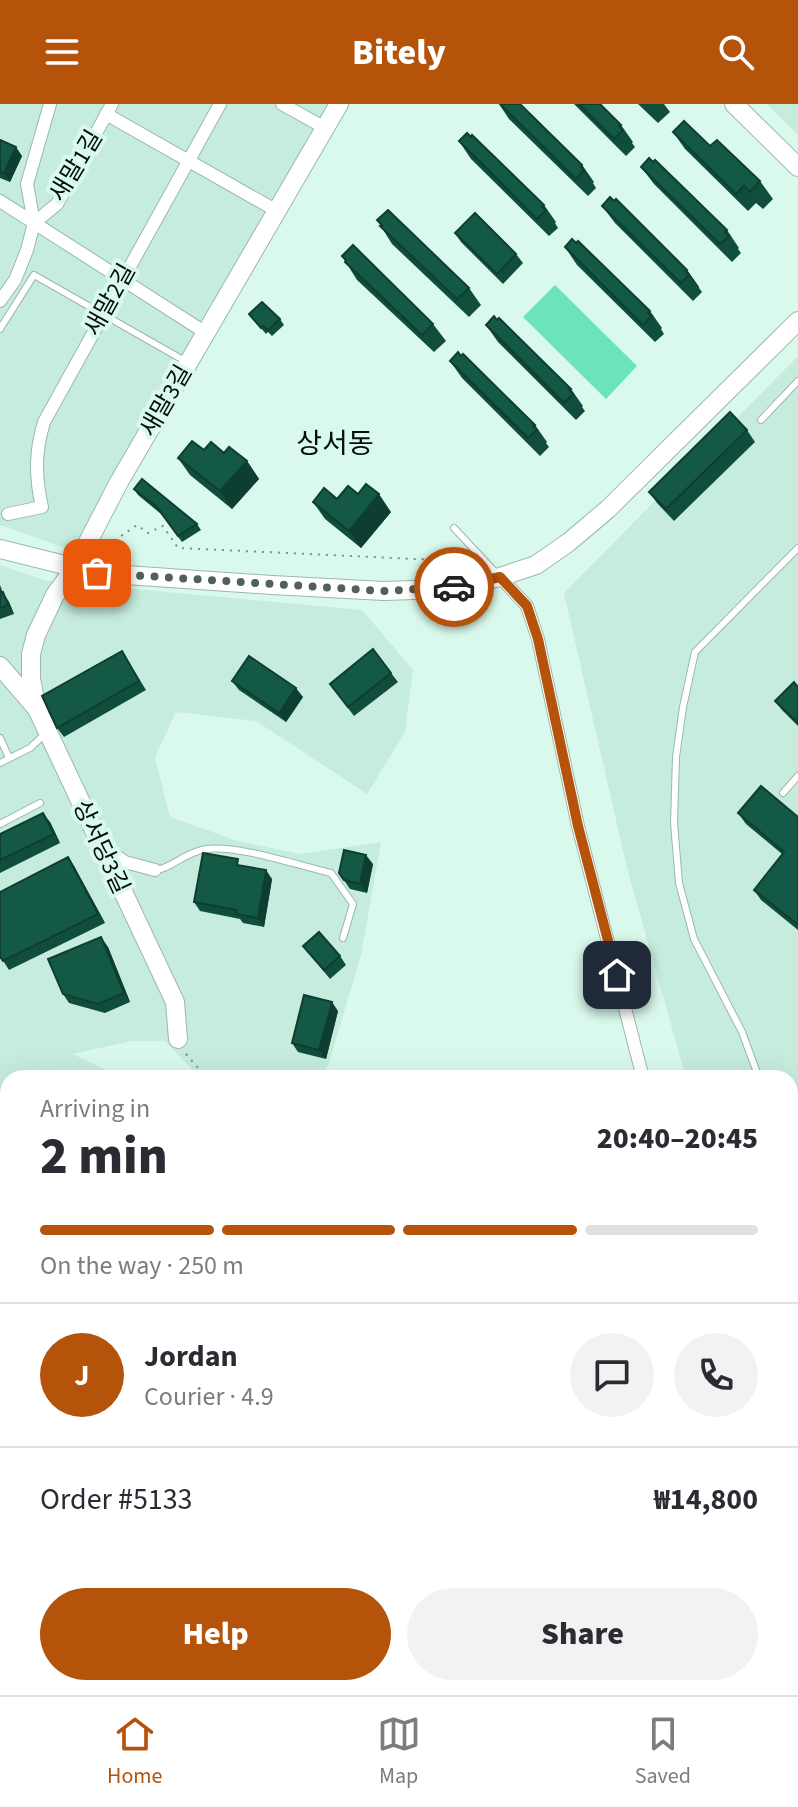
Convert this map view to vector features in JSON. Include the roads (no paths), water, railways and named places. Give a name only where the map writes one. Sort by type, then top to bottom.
[{"type":"street","points":[[0,301],[15,280],[34,223],[27,184],[50,104]]},
{"type":"street","name":"새말2길","points":[[8,514],[42,507],[35,470],[44,422],[220,104]]},
{"type":"street","points":[[282,104],[325,128]]},
{"type":"street","name":"새말3길","points":[[37,709],[31,679],[31,654],[36,635],[55,595],[74,569],[119,482],[339,104]]},
{"type":"street","points":[[734,104],[798,167]]},
{"type":"street","points":[[109,109],[188,161],[277,211]]},
{"type":"street","name":"새말1길","points":[[34,223],[57,204],[109,109]]},
{"type":"street","points":[[0,201],[206,333]]},
{"type":"street","points":[[0,549],[74,569],[113,574],[384,591],[445,589],[500,577],[536,565],[598,517],[798,321]]},
{"type":"street","points":[[500,577],[527,606],[538,639],[578,826],[641,1070]]},
{"type":"street","name":"상서당3길","points":[[0,666],[37,709],[175,1002],[178,1039]]},
{"type":"street","points":[[100,846],[125,862],[155,870]]},
{"type":"lane","points":[[0,329],[34,275],[188,363]]},
{"type":"lane","points":[[761,420],[798,381]]},
{"type":"lane","points":[[454,528],[500,577]]},
{"type":"lane","points":[[756,1070],[742,1032],[694,939],[679,883],[674,823],[676,757],[695,652],[798,548]]},
{"type":"lane","points":[[0,763],[30,748],[47,732]]},
{"type":"lane","points":[[0,738],[9,758]]},
{"type":"lane","points":[[783,793],[798,776]]},
{"type":"lane","points":[[0,824],[40,803]]},
{"type":"lane","points":[[155,870],[163,870],[189,852],[226,848],[331,873],[353,904],[343,938]]},
{"type":"district","name":"상서동","points":[[335,444]]}]
